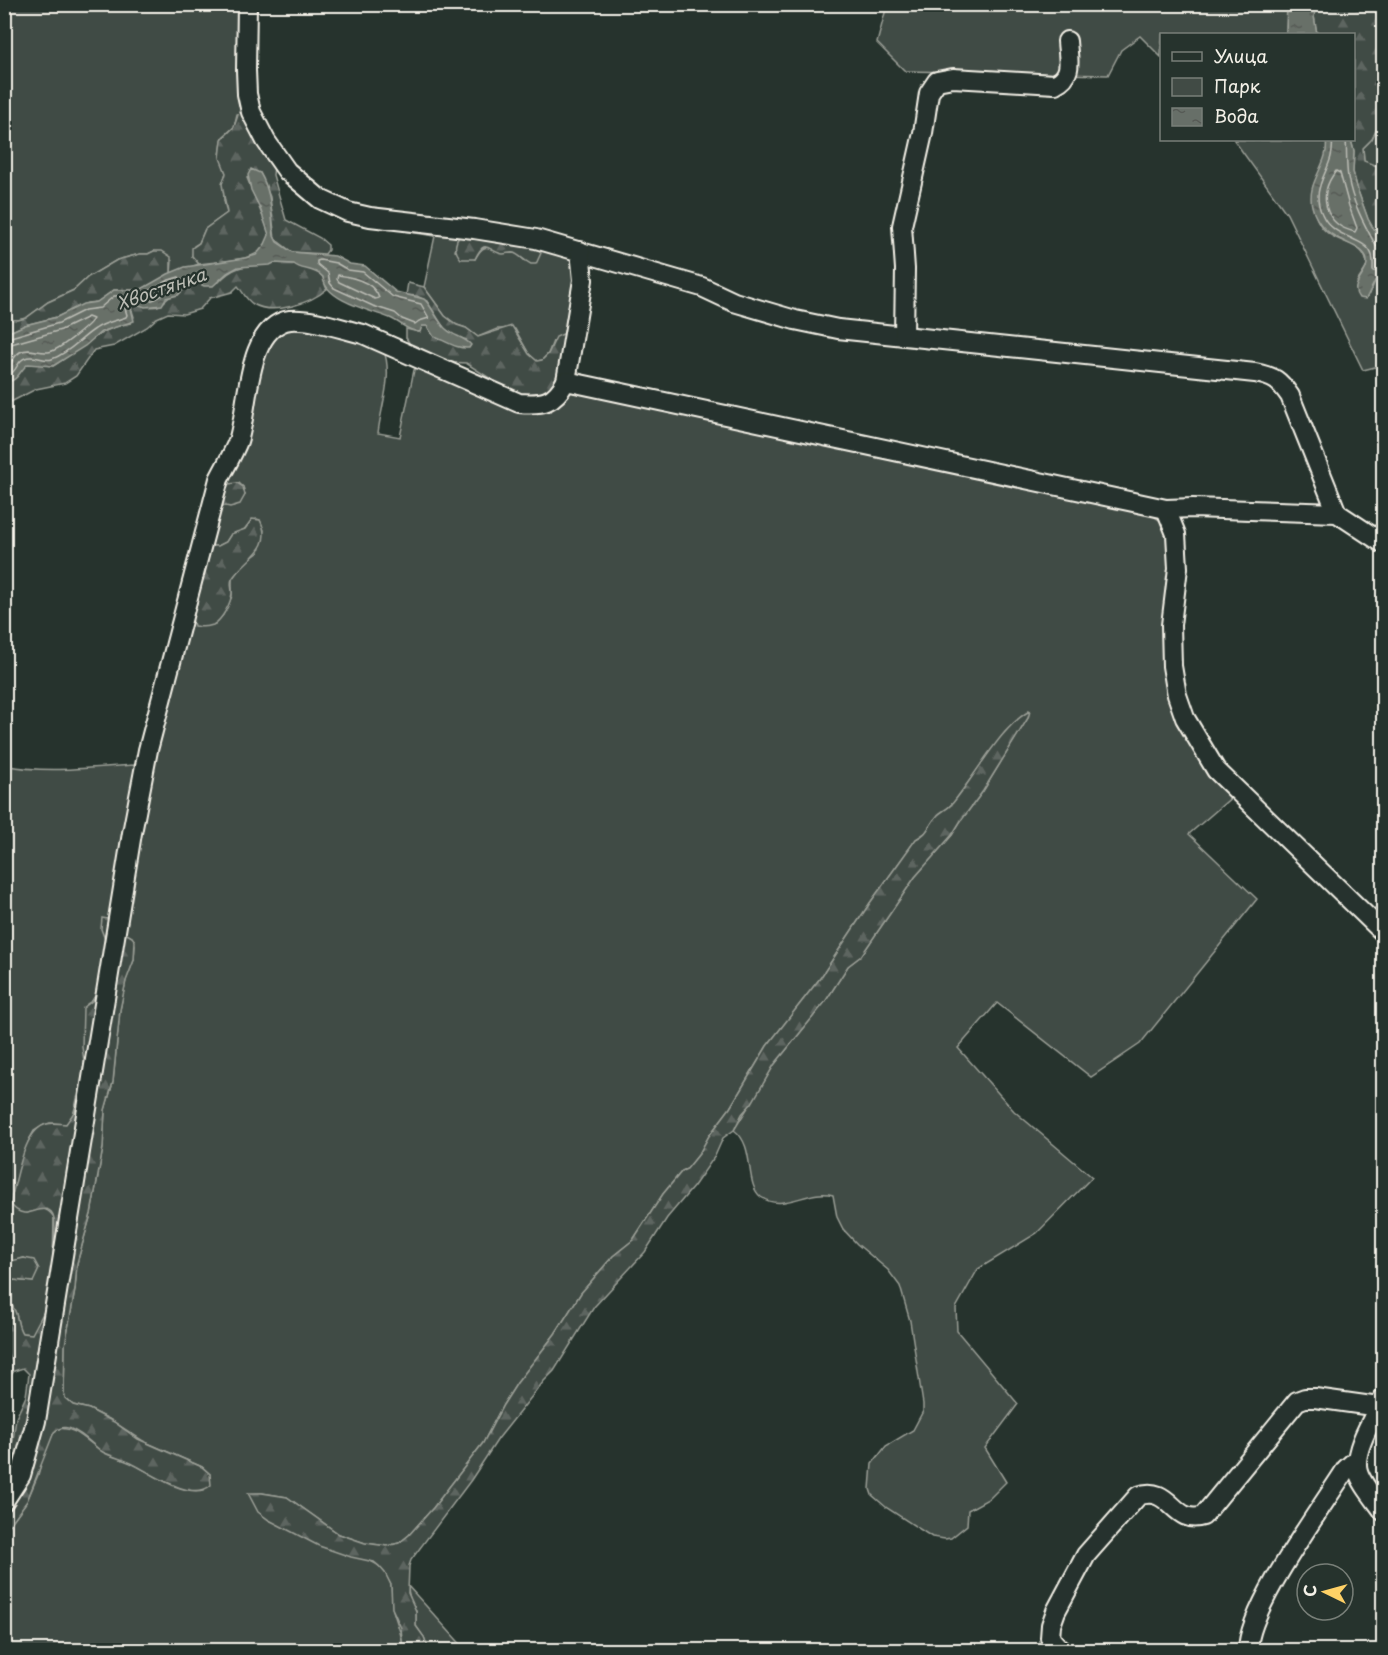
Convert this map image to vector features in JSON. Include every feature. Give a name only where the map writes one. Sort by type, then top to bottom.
[{"type":"street","points":[[247,4],[246,70],[247,94],[251,112],[266,141],[286,171],[320,199],[348,212],[370,217],[484,230],[536,239],[702,287],[734,302],[795,320],[838,329],[1269,376],[1280,381],[1290,396],[1337,513]]},
{"type":"street","points":[[904,336],[902,226],[923,133],[929,93],[937,81],[953,78],[1054,84],[1064,80],[1069,70],[1067,41]]},
{"type":"street","points":[[4,1501],[21,1475],[36,1421],[148,750],[219,479],[238,441],[254,360],[260,344],[270,331],[290,320],[337,327],[363,334],[519,403],[546,402],[560,392],[566,381],[583,280],[580,251]]},
{"type":"street","points":[[566,381],[1166,509],[1337,513],[1383,544]]},
{"type":"street","points":[[1166,509],[1176,534],[1178,568],[1171,625],[1172,666],[1177,695],[1185,718],[1216,770],[1383,933]]},
{"type":"street","points":[[1061,1650],[1050,1638],[1051,1625],[1056,1611],[1086,1555],[1138,1496],[1148,1492],[1156,1493],[1188,1518],[1195,1519],[1203,1516],[1297,1401],[1315,1398],[1381,1402],[1361,1443],[1357,1459],[1358,1471],[1383,1512]]},
{"type":"street","points":[[1248,1650],[1254,1619],[1278,1575],[1346,1469],[1357,1459]]},
{"type":"green space","points":[[1287,4],[1286,33],[1160,33],[1160,56],[1140,36],[1121,50],[1108,75],[905,71],[877,43],[887,5]]},
{"type":"green space","points":[[4,5],[244,5],[244,112],[237,114],[234,127],[223,137],[220,155],[226,173],[223,182],[227,213],[205,229],[199,243],[194,246],[192,256],[199,264],[171,274],[172,261],[154,251],[117,260],[88,277],[74,290],[48,302],[26,318],[5,319]]},
{"type":"green space","points":[[1317,5],[1374,5],[1382,48],[1383,122],[1379,124],[1372,139],[1363,148],[1364,161],[1377,166],[1381,174],[1379,191],[1383,203],[1383,246],[1368,219],[1353,172],[1354,151],[1351,141],[1355,141],[1355,33],[1317,33],[1314,16]]},
{"type":"green space","points":[[1374,5],[1383,5],[1383,60],[1382,39]]},
{"type":"green space","points":[[239,112],[244,112],[274,167],[273,175],[286,220],[320,238],[328,245],[325,254],[292,252],[275,239],[270,197],[260,173],[247,178],[269,232],[267,242],[261,250],[253,255],[231,261],[199,264],[192,256],[192,248],[199,243],[205,229],[227,213],[222,184],[226,173],[220,158],[222,139],[234,127]]},
{"type":"green space","points":[[1383,122],[1383,203],[1379,171],[1377,167],[1364,161],[1363,148],[1379,124]]},
{"type":"green space","points":[[1235,141],[1326,141],[1327,151],[1313,187],[1313,208],[1325,231],[1361,251],[1367,267],[1357,282],[1370,294],[1375,281],[1380,276],[1383,280],[1383,365],[1363,370],[1287,214]]},
{"type":"green space","points":[[401,226],[465,231],[458,237],[455,251],[475,259],[480,251],[488,248],[504,253],[516,253],[525,261],[538,247],[572,259],[578,272],[567,343],[553,341],[548,354],[542,360],[537,361],[529,354],[515,329],[497,329],[478,337],[466,328],[457,325],[445,316],[424,287],[435,236],[403,231]]},
{"type":"green space","points":[[465,231],[538,247],[541,253],[536,264],[531,264],[514,253],[498,253],[487,247],[482,248],[475,259],[461,259],[456,252],[456,244]]},
{"type":"green space","points":[[162,251],[171,257],[171,274],[140,290],[114,290],[97,302],[87,303],[57,317],[25,325],[5,334],[5,319],[26,318],[48,302],[74,290],[88,277],[117,260]]},
{"type":"green space","points":[[273,263],[295,264],[316,271],[323,277],[327,289],[302,303],[271,309],[253,304],[238,286],[232,292],[210,298],[200,309],[184,314],[168,313],[114,346],[94,350],[76,376],[65,383],[36,389],[5,405],[5,382],[12,379],[24,366],[33,363],[53,366],[99,335],[131,323],[134,317],[130,304],[148,307],[160,305],[170,297],[178,295],[193,280],[200,284],[219,282],[237,268]]},
{"type":"green space","points":[[408,283],[424,287],[445,316],[478,337],[512,326],[529,354],[537,361],[542,360],[548,354],[556,337],[565,333],[558,372],[549,389],[532,400],[505,388],[466,363],[448,362],[411,346],[406,338],[406,329],[419,332],[421,326],[427,326],[437,338],[467,340],[457,337],[444,328],[427,301],[417,296],[406,295]]},
{"type":"green space","points":[[311,327],[383,348],[387,380],[378,433],[400,437],[414,370],[418,367],[522,411],[571,390],[1150,514],[1162,522],[1173,549],[1168,662],[1233,796],[1189,834],[1257,899],[1140,1044],[1091,1077],[997,1003],[958,1048],[1014,1111],[1092,1177],[1037,1233],[978,1269],[956,1308],[957,1331],[1018,1404],[985,1448],[1006,1482],[990,1498],[968,1510],[967,1525],[951,1538],[932,1537],[887,1508],[872,1495],[870,1489],[872,1464],[886,1446],[913,1430],[923,1411],[910,1321],[900,1286],[888,1270],[843,1229],[837,1217],[833,1195],[815,1195],[787,1202],[769,1201],[761,1197],[753,1183],[745,1145],[734,1130],[774,1065],[825,1002],[848,966],[861,956],[915,877],[952,835],[983,791],[1028,718],[1029,711],[1005,732],[953,803],[933,821],[926,832],[916,839],[821,977],[767,1046],[699,1154],[663,1194],[633,1240],[613,1256],[581,1293],[555,1334],[517,1383],[483,1443],[409,1535],[399,1543],[387,1546],[365,1543],[339,1534],[287,1497],[262,1493],[249,1494],[259,1511],[269,1520],[328,1549],[368,1560],[384,1570],[392,1590],[392,1606],[403,1650],[5,1650],[5,1531],[27,1501],[38,1475],[44,1452],[54,1432],[58,1429],[71,1430],[100,1450],[132,1463],[176,1487],[195,1491],[204,1490],[210,1474],[202,1467],[143,1441],[109,1419],[89,1409],[73,1405],[65,1398],[65,1345],[75,1290],[77,1263],[91,1214],[103,1148],[105,1110],[113,1082],[120,1010],[126,980],[134,960],[135,945],[132,937],[123,932],[136,832],[187,612],[198,627],[215,624],[223,615],[232,596],[232,579],[243,564],[259,552],[264,530],[260,520],[257,519],[251,521],[243,531],[231,534],[226,542],[218,546],[205,546],[217,504],[233,506],[245,495],[239,483],[229,485],[224,479],[254,380],[269,345],[276,336],[284,331]]},
{"type":"green space","points":[[224,479],[229,484],[237,483],[243,487],[245,495],[240,504],[230,507],[217,504]]},
{"type":"green space","points":[[252,519],[260,520],[264,530],[261,546],[232,579],[231,597],[220,619],[211,626],[194,626],[191,615],[205,546],[218,546],[226,542],[231,534],[245,529]]},
{"type":"green space","points":[[1030,711],[1028,718],[983,791],[952,835],[915,877],[861,956],[848,966],[825,1002],[774,1065],[752,1103],[742,1114],[734,1130],[723,1138],[715,1156],[694,1186],[667,1218],[645,1252],[594,1307],[554,1371],[498,1439],[471,1480],[411,1560],[408,1593],[416,1611],[416,1626],[429,1650],[403,1650],[401,1628],[392,1608],[391,1585],[379,1566],[374,1562],[319,1546],[269,1520],[258,1512],[248,1493],[287,1497],[339,1534],[365,1543],[387,1546],[399,1543],[409,1535],[483,1443],[517,1383],[555,1334],[581,1293],[613,1256],[633,1240],[663,1194],[699,1154],[767,1046],[821,977],[916,839],[926,832],[934,819],[952,804],[988,753],[1009,728]]},
{"type":"green space","points":[[4,765],[53,769],[136,765],[101,987],[92,1001],[87,1004],[83,1018],[85,1068],[75,1109],[66,1124],[50,1123],[34,1131],[15,1184],[27,1213],[42,1209],[54,1217],[50,1300],[33,1334],[21,1333],[5,1286],[13,1280],[33,1282],[24,1258],[7,1262],[5,1259]]},
{"type":"green space","points":[[102,918],[113,920],[135,941],[134,960],[126,981],[120,1010],[113,1082],[105,1110],[103,1148],[91,1214],[77,1263],[75,1290],[65,1345],[64,1393],[65,1398],[73,1405],[89,1409],[114,1422],[138,1439],[202,1467],[210,1474],[211,1485],[203,1490],[193,1490],[171,1484],[131,1463],[108,1455],[75,1431],[62,1428],[54,1432],[27,1501],[5,1531],[5,1460],[13,1440],[16,1418],[26,1396],[29,1374],[23,1368],[14,1371],[5,1383],[5,1286],[22,1333],[32,1334],[50,1300],[54,1219],[52,1213],[45,1209],[28,1213],[18,1211],[11,1205],[12,1195],[23,1154],[33,1134],[47,1124],[66,1124],[75,1111],[82,1084],[84,1061],[83,1008],[92,1001],[101,987],[107,945],[101,929]]},
{"type":"green space","points":[[24,1258],[34,1260],[39,1269],[33,1282],[14,1280],[5,1286],[5,1259],[7,1262]]},
{"type":"green space","points":[[407,1585],[466,1650],[429,1650],[416,1626],[416,1612]]},
{"type":"water","points":[[1287,5],[1317,5],[1314,16],[1317,33],[1286,33]]},
{"type":"water","points":[[1326,141],[1351,141],[1354,151],[1353,172],[1358,191],[1368,219],[1383,246],[1383,280],[1380,277],[1375,281],[1366,299],[1359,298],[1356,288],[1366,268],[1366,257],[1357,247],[1331,234],[1323,227],[1316,218],[1312,206],[1312,189],[1326,149]]},
{"type":"water","name":"Хвостянка","points":[[251,169],[260,173],[267,188],[274,236],[277,242],[292,252],[335,256],[350,264],[365,266],[396,292],[424,299],[444,327],[469,343],[471,345],[469,348],[455,346],[434,337],[427,326],[422,326],[420,332],[415,331],[390,318],[350,304],[331,292],[325,285],[323,277],[315,272],[294,264],[274,263],[238,267],[227,273],[213,286],[204,286],[192,280],[178,295],[166,298],[162,305],[145,307],[130,304],[134,321],[101,332],[85,346],[53,366],[28,364],[16,378],[5,382],[5,334],[25,325],[57,317],[83,304],[97,302],[114,290],[140,290],[185,267],[256,255],[269,235],[251,190],[248,175]]}]
